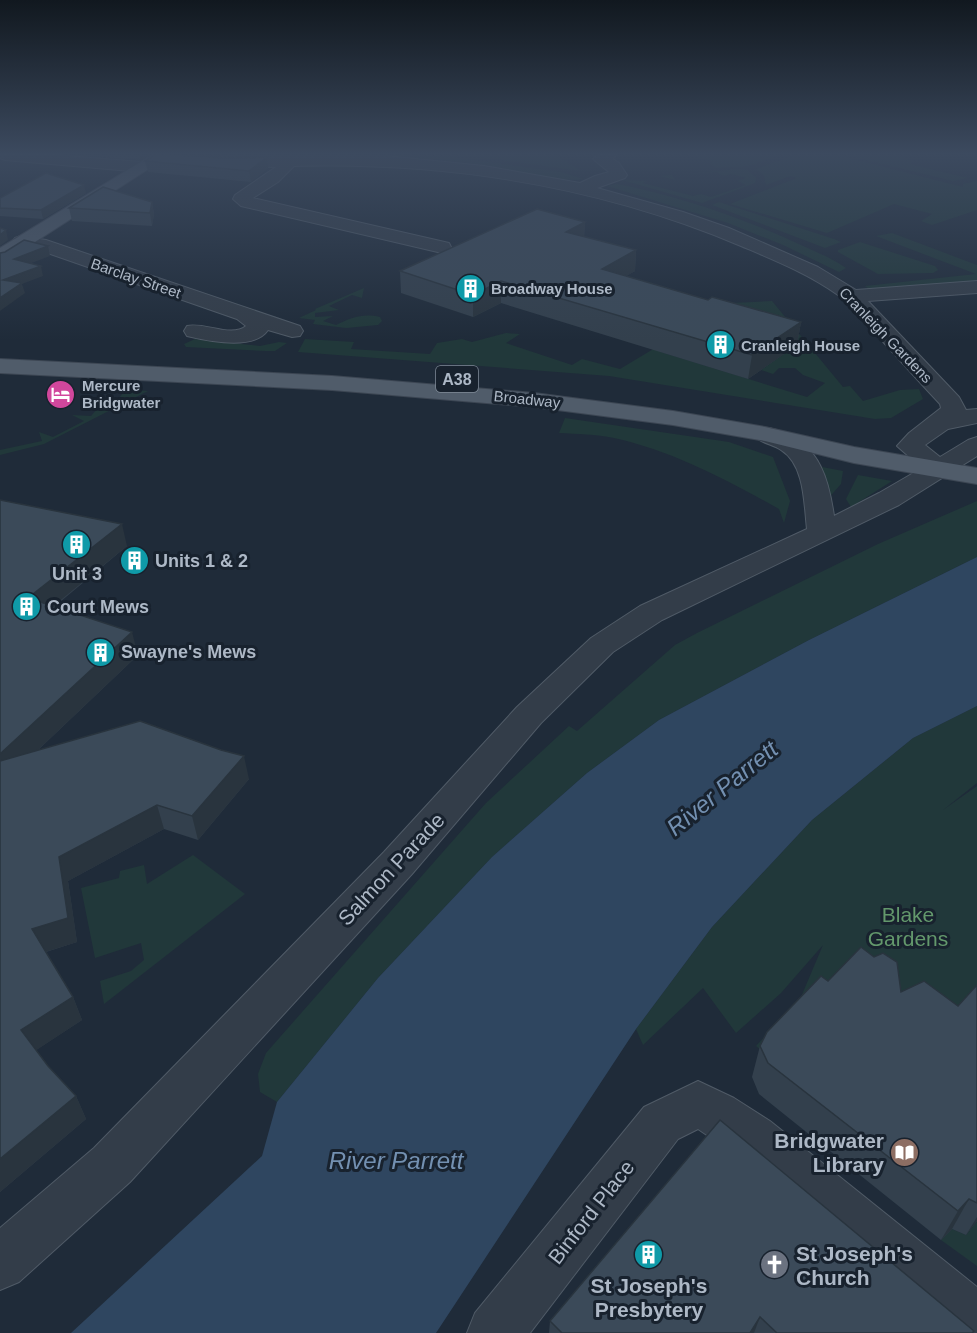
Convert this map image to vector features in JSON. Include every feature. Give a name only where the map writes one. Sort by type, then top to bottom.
[{"type":"main road","points":[[0,256],[61,217]]},
{"type":"main road","name":"Broadway","points":[[0,352],[223,363],[543,384],[683,402],[910,446]]},
{"type":"main road","name":"Broadway","points":[[0,366],[186,374],[468,393],[606,408],[765,434],[854,455],[962,457],[977,477]]},
{"type":"street","points":[[313,217],[442,247]]},
{"type":"street","name":"Cranleigh Gardens","points":[[686,217],[738,237],[816,273],[852,296],[951,402],[954,410],[939,423]]},
{"type":"street","name":"Barclay Street","points":[[21,242],[39,244],[292,331]]},
{"type":"street","points":[[852,296],[977,288]]},
{"type":"street","points":[[195,332],[233,337],[247,335],[256,330],[257,323],[250,316]]},
{"type":"street","points":[[962,457],[910,446],[923,431],[939,423],[977,417]]},
{"type":"street","points":[[765,434],[794,448],[803,458],[814,483],[806,541]]},
{"type":"street","name":"Salmon Parade","points":[[0,1263],[112,1165],[398,863],[529,715],[602,645],[651,613],[806,541],[889,499],[962,457]]},
{"type":"street","name":"Binford Place","points":[[495,1333],[661,1123],[698,1104],[753,1138],[977,1323]]},
{"type":"green space","points":[[709,217],[735,217],[779,235],[846,268],[839,272],[783,245]]},
{"type":"green space","points":[[744,217],[766,217],[841,242],[825,248]]},
{"type":"green space","points":[[774,217],[863,217],[827,233]]},
{"type":"green space","points":[[927,217],[955,217],[932,225],[921,221]]},
{"type":"green space","points":[[892,233],[977,265],[977,283],[870,290],[865,286],[976,274],[876,236]]},
{"type":"green space","points":[[860,242],[935,266],[938,270],[933,273],[878,274],[838,252],[838,250]]},
{"type":"green space","points":[[364,288],[362,298],[352,295],[329,306],[339,310],[315,313],[315,317],[333,316],[323,321],[336,325],[357,317],[374,316],[380,317],[382,321],[378,325],[346,328],[313,324],[315,320],[299,318],[315,309]]},
{"type":"green space","points":[[772,301],[843,387],[850,386],[863,401],[900,390],[919,389],[923,399],[891,418],[875,419],[609,376],[298,352],[305,339],[354,342],[351,349],[430,354],[437,343],[462,339],[472,342],[506,333],[520,334],[506,343],[572,365],[582,359],[620,369],[655,348],[661,352],[807,397],[825,383],[803,375],[795,368],[779,368],[773,374],[761,370],[796,345],[687,305]]},
{"type":"green space","points":[[195,339],[260,346],[279,342],[287,343],[275,351],[186,347],[184,344]]},
{"type":"green space","points":[[126,389],[148,391],[44,444],[0,455],[0,450],[42,441],[39,432],[53,437],[84,421],[72,415],[91,416],[98,408],[103,408],[108,403],[115,403]]},
{"type":"green space","points":[[565,418],[729,442],[773,457],[790,501],[784,523],[779,509],[719,477],[678,459],[614,438],[559,433]]},
{"type":"green space","points":[[817,466],[843,471],[841,484],[826,501]]},
{"type":"green space","points":[[858,475],[892,481],[851,507],[846,499]]},
{"type":"green space","points":[[977,501],[977,557],[809,640],[659,720],[587,773],[492,857],[378,978],[277,1102],[260,1092],[258,1074],[266,1053],[486,803],[569,726],[577,731],[675,645],[878,544]]},
{"type":"green space","name":"Blake Gardens","points":[[977,706],[977,783],[943,810],[977,786],[977,999],[939,1043],[768,1055],[756,1046],[801,997],[823,945],[781,993],[736,1033],[703,988],[643,1045],[636,1029],[712,927],[812,820],[913,738]]},
{"type":"green space","points":[[193,855],[245,894],[104,1004],[100,981],[131,971],[144,960],[141,943],[95,958],[81,888],[119,878],[120,871],[144,865],[147,884]]},
{"type":"green space","points":[[977,1221],[977,1266],[941,1240],[952,1229],[966,1235]]},
{"type":"water","name":"River Parrett","points":[[977,557],[977,706],[913,738],[812,820],[712,927],[636,1029],[436,1333],[71,1333],[262,1156],[277,1102],[378,978],[492,857],[587,773],[659,720],[809,640]]},
{"type":"building","points":[[519,217],[567,217],[585,222],[566,232],[636,250],[602,269],[708,300],[712,297],[801,322],[752,355],[501,281],[473,295],[400,271]]},
{"type":"building","points":[[24,240],[48,246],[14,259],[41,266],[3,280],[22,283],[0,298],[0,253]]},
{"type":"building","points":[[0,500],[122,524],[28,598],[132,632],[0,754]]},
{"type":"building","points":[[140,721],[244,756],[192,816],[157,805],[59,857],[68,918],[32,929],[73,997],[21,1030],[48,1066],[76,1096],[0,1159],[0,761]]},
{"type":"building","name":"Bridgwater Library","points":[[861,947],[874,957],[883,953],[897,962],[901,992],[924,981],[958,1006],[977,985],[977,1203],[969,1199],[958,1211],[768,1063],[760,1046],[767,1032],[821,976],[828,981]]},
{"type":"building","points":[[720,1120],[974,1331],[972,1333],[777,1333],[760,1317],[750,1333],[562,1333],[550,1321]]},
{"type":"place","name":"Broadway House","points":[[470,288]]},
{"type":"place","name":"Cranleigh House","points":[[720,345]]},
{"type":"place","name":"Mercure Bridgwater","points":[[61,394]]},
{"type":"place","name":"Unit 3","points":[[77,545]]},
{"type":"place","name":"Units 1 & 2","points":[[134,561]]},
{"type":"place","name":"Court Mews","points":[[26,607]]},
{"type":"place","name":"Swayne's Mews","points":[[100,652]]},
{"type":"place","name":"Bridgwater Library","points":[[905,1152]]},
{"type":"place","name":"St Joseph's Presbytery","points":[[649,1254]]},
{"type":"place","name":"St Joseph's Church","points":[[775,1265]]}]
